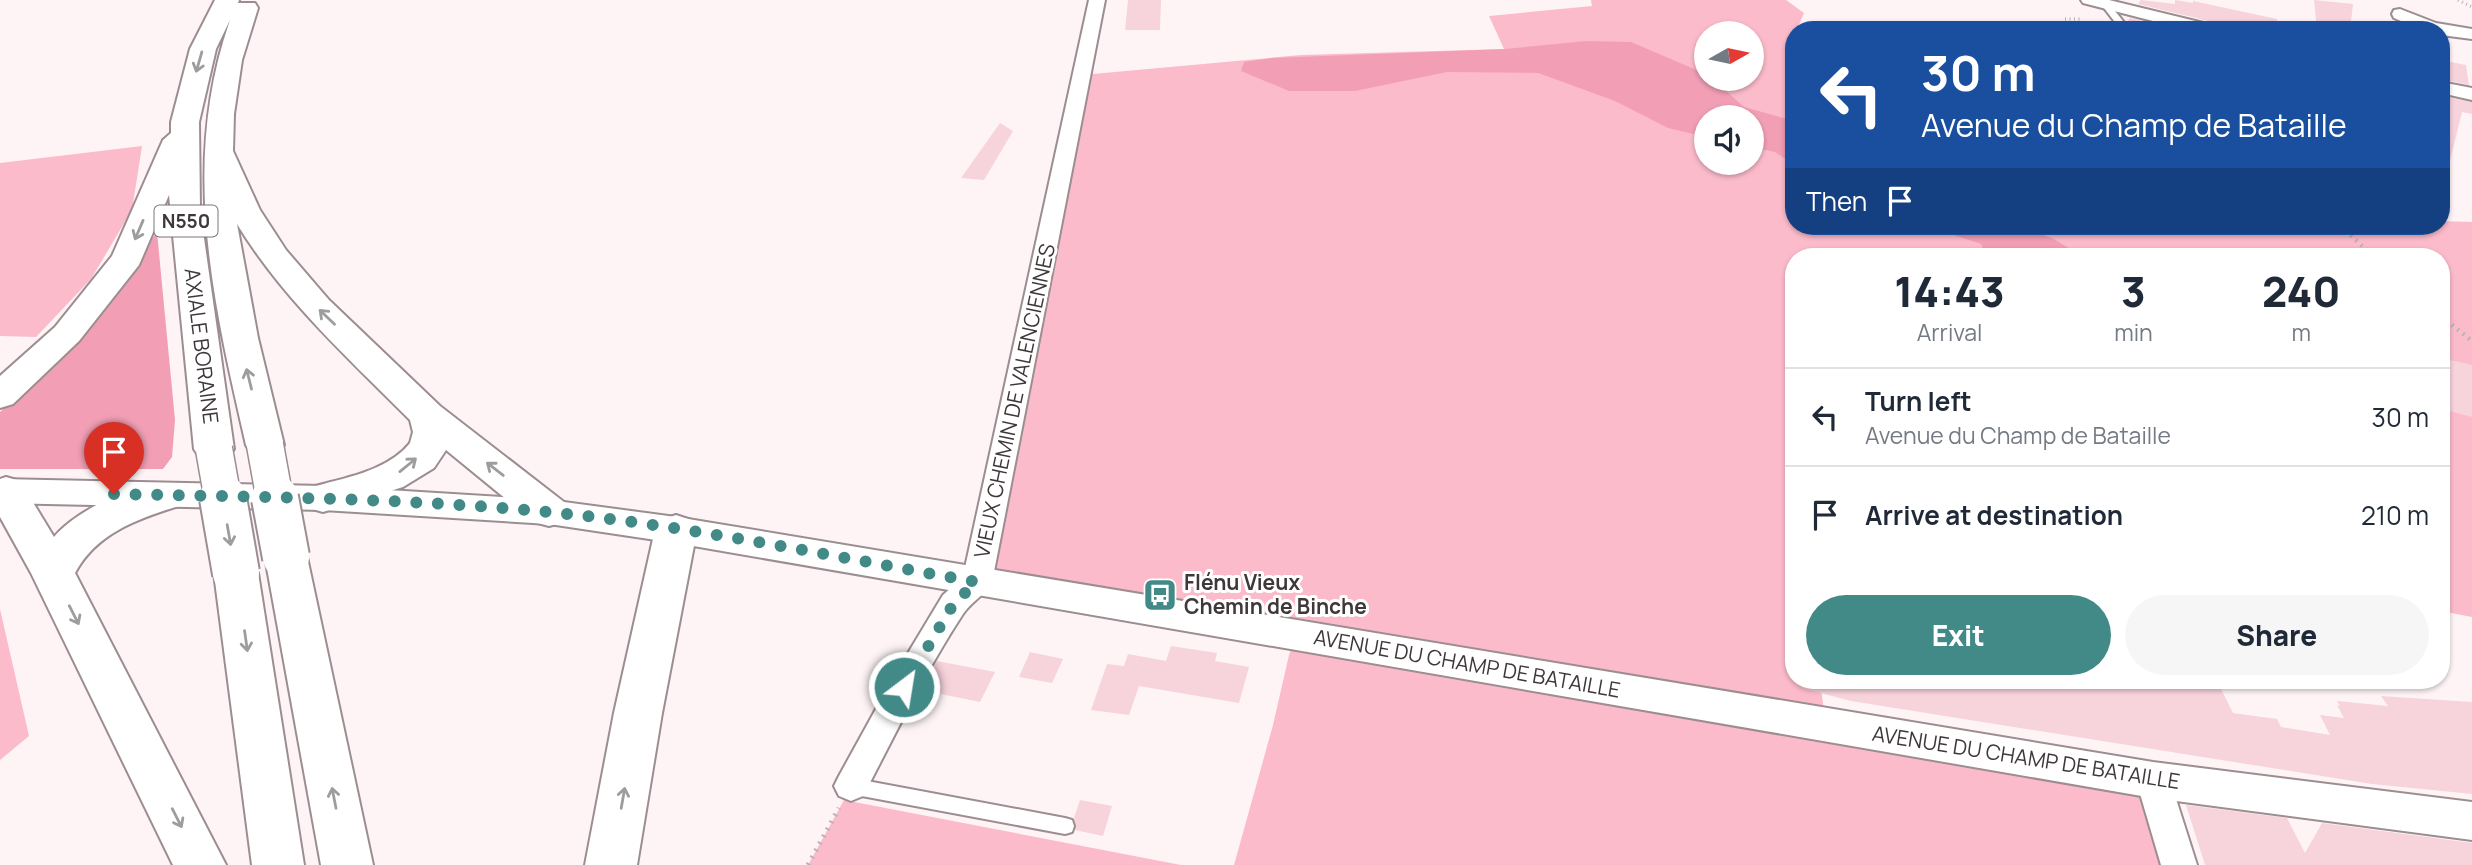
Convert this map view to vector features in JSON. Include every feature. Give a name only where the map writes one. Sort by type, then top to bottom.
[{"type":"highway","name":"AXIALE BORAINE","points":[[227,0],[203,49],[185,122],[184,209],[214,449],[236,573],[278,865]]},
{"type":"highway","name":"AXIALE BORAINE","points":[[250,0],[230,53],[219,108],[217,148],[220,199],[240,342],[265,445],[347,865]]},
{"type":"highway","points":[[0,396],[67,334],[127,258],[185,122]]},
{"type":"highway","points":[[217,148],[244,210],[272,256],[317,307],[427,415],[549,512]]},
{"type":"highway","points":[[323,498],[374,485],[397,474],[414,461],[427,447],[432,434],[427,415]]},
{"type":"highway","points":[[3,491],[53,573],[200,865]]},
{"type":"highway","points":[[53,573],[64,550],[106,516],[168,495]]},
{"type":"highway","points":[[611,865],[638,713],[676,530]]},
{"type":"street","name":"VIEUX CHEMIN DE VALENCIENNES","points":[[851,786],[904,687],[954,603],[977,582],[1097,0]]},
{"type":"street","points":[[2097,2],[2174,21]]},
{"type":"street","points":[[2400,14],[2415,21]]},
{"type":"street","points":[[2450,30],[2472,34]]},
{"type":"street","points":[[2450,89],[2472,94]]},
{"type":"street","name":"AVENUE DU CHAMP DE BATAILLE","points":[[3,491],[323,498],[549,512],[676,530],[2153,780],[2472,821]]},
{"type":"street","points":[[2153,780],[2179,865]]},
{"type":"lane","points":[[2097,2],[2117,21]]},
{"type":"lane","points":[[851,786],[1065,826]]},
{"type":"path","points":[[2458,0],[2472,7]]},
{"type":"path","points":[[2350,235],[2365,248]]},
{"type":"path","points":[[2450,323],[2472,341]]},
{"type":"path","points":[[808,865],[851,786]]},
{"type":"shaded area","points":[[1591,0],[1786,0],[1804,13],[1801,21],[1785,21],[1785,235],[2450,235],[2450,221],[2472,222],[2472,617],[2450,613],[2450,248],[1785,248],[1785,689],[1821,689],[1826,726],[2153,780],[2179,865],[1234,865],[1273,725],[1289,655],[1297,635],[977,582],[1082,75],[1301,55],[1504,49],[1489,16],[1592,6]]},
{"type":"shaded area","points":[[1586,41],[1631,42],[1694,69],[1694,91],[1726,91],[1742,105],[1694,105],[1694,134],[1668,128],[1615,101],[1538,73],[1447,72],[1355,91],[1289,91],[1241,71],[1244,62],[1272,58],[1505,49]]},
{"type":"shaded area","points":[[1764,113],[1785,118],[1785,159],[1775,152],[1764,150]]},
{"type":"shaded area","points":[[142,146],[132,210],[91,279],[36,337],[0,336],[0,163]]},
{"type":"shaded area","points":[[157,232],[175,420],[172,457],[163,469],[0,469],[0,412],[51,365],[106,300]]},
{"type":"shaded area","points":[[1954,235],[2044,235],[2068,248],[1983,248],[1981,244]]},
{"type":"shaded area","points":[[0,609],[29,736],[0,760]]},
{"type":"shaded area","points":[[844,800],[1181,865],[808,865]]},
{"type":"building","points":[[1128,0],[1161,0],[1160,30],[1125,30]]},
{"type":"building","points":[[2141,0],[2175,4],[2175,0],[2193,1],[2277,21],[2209,21],[2138,4]]},
{"type":"building","points":[[2314,0],[2353,4],[2351,21],[2316,21]]},
{"type":"building","points":[[2450,62],[2466,65],[2469,85],[2450,81]]},
{"type":"building","points":[[2450,98],[2472,102],[2472,114],[2462,112],[2450,161]]},
{"type":"building","points":[[1000,123],[1013,131],[984,180],[961,178]]},
{"type":"building","points":[[2450,360],[2472,365],[2472,417],[2450,411]]},
{"type":"building","points":[[1171,646],[1217,653],[1215,661],[1249,667],[1239,703],[1139,686],[1129,715],[1091,710],[1107,664],[1124,666],[1128,654],[1166,661]]},
{"type":"building","points":[[1030,652],[1063,659],[1052,683],[1019,677]]},
{"type":"building","points":[[937,661],[995,672],[980,702],[921,690]]},
{"type":"building","points":[[1806,689],[2221,689],[2233,713],[2277,719],[2281,727],[2330,735],[2320,715],[2344,718],[2337,701],[2388,706],[2381,696],[2472,702],[2472,794],[2372,784],[1851,701]]},
{"type":"building","points":[[1080,800],[1112,806],[1103,836],[1075,830],[1074,818]]},
{"type":"building","points":[[2186,805],[2287,818],[2305,853],[2322,823],[2472,843],[2472,865],[2205,865]]},
{"type":"place","name":"Flénu Vieux Chemin de Binche","points":[[1160,595]]},
{"type":"route","points":[[114,494],[323,498],[549,512],[676,530],[977,582],[954,603],[904,687]]}]
